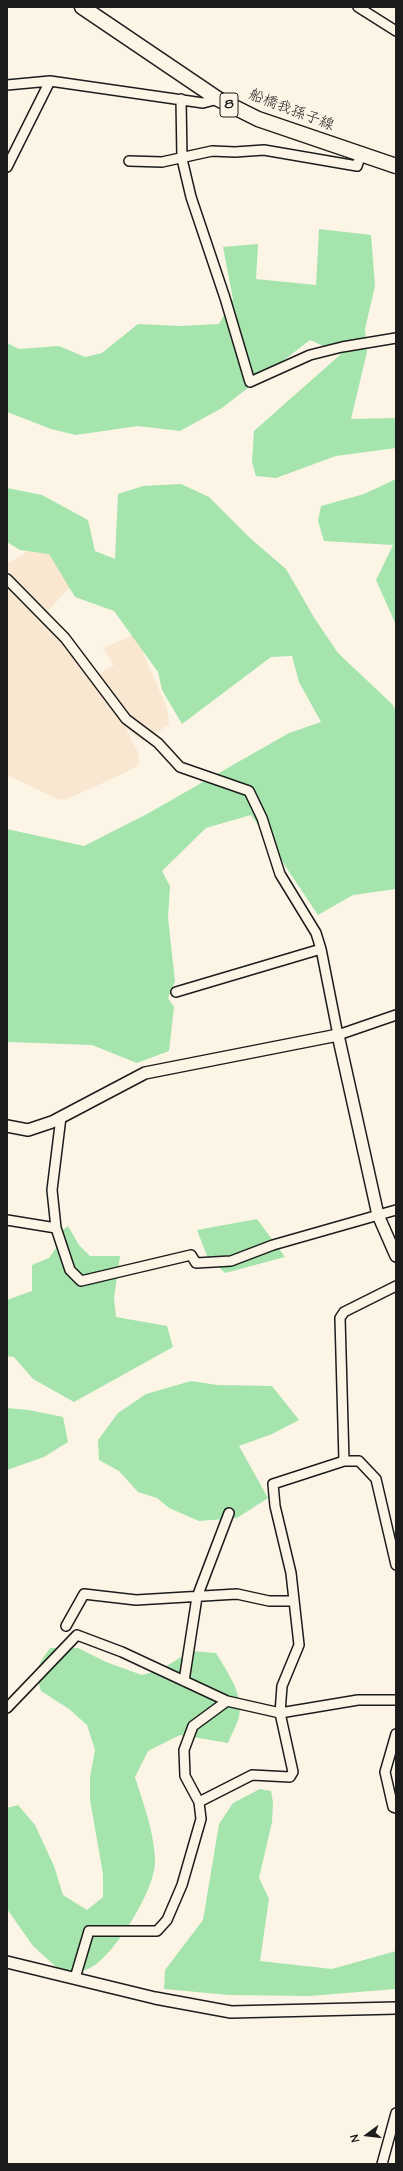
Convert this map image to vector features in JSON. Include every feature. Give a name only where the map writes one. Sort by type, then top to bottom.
[{"type":"main road","name":"船橋我孫子線","points":[[82,7],[218,99],[258,119],[396,166]]},
{"type":"street","points":[[358,7],[396,31]]},
{"type":"street","points":[[7,85],[50,81],[203,103],[218,99]]},
{"type":"street","points":[[7,167],[50,81]]},
{"type":"street","points":[[181,99],[182,159],[191,197],[226,298],[250,382],[310,355],[342,347],[396,338]]},
{"type":"street","points":[[128,161],[162,162],[182,159],[212,151],[235,152],[264,150],[357,166],[361,154]]},
{"type":"street","points":[[7,579],[65,638],[126,719],[158,743],[180,767],[249,791],[262,818],[280,874],[316,933],[321,950],[338,1035],[378,1215],[396,1256]]},
{"type":"street","points":[[176,992],[321,950]]},
{"type":"street","points":[[7,1126],[28,1130],[61,1117],[145,1073],[338,1035],[396,1015]]},
{"type":"street","points":[[61,1117],[52,1190],[56,1228],[70,1270],[81,1281],[191,1255],[196,1263],[231,1261],[273,1245],[396,1210]]},
{"type":"street","points":[[7,1220],[56,1228]]},
{"type":"street","points":[[344,1461],[340,1318],[344,1312],[396,1286]]},
{"type":"street","points":[[199,1802],[252,1775],[290,1777],[293,1772],[280,1713],[282,1686],[299,1644],[290,1573],[275,1506],[273,1484],[344,1461],[359,1461],[376,1478],[396,1564]]},
{"type":"street","points":[[184,1681],[197,1597],[229,1513]]},
{"type":"street","points":[[66,1626],[84,1594],[136,1600],[237,1594],[269,1601],[294,1601]]},
{"type":"street","points":[[7,1708],[77,1635],[122,1652],[227,1701],[280,1713],[358,1700],[396,1700]]},
{"type":"street","points":[[75,1978],[89,1931],[157,1931],[167,1920],[182,1885],[201,1819],[199,1802],[185,1776],[184,1750],[193,1726],[227,1701]]},
{"type":"street","points":[[396,1734],[385,1772],[393,1807],[396,1808]]},
{"type":"street","points":[[7,1962],[155,1998],[231,2012],[396,2008]]},
{"type":"street","points":[[382,2164],[396,2113]]},
{"type":"shaded area","points":[[45,540],[77,580],[47,612],[97,675],[114,665],[103,648],[135,634],[167,708],[169,724],[143,742],[125,728],[139,754],[138,765],[125,773],[65,800],[57,799],[7,775],[7,564]]},
{"type":"green space","points":[[319,229],[371,235],[375,286],[365,329],[367,352],[351,419],[396,418],[396,448],[336,456],[276,478],[256,476],[252,462],[254,431],[341,354],[310,340],[222,408],[180,431],[138,426],[76,435],[51,429],[7,412],[7,343],[19,349],[59,346],[85,357],[102,353],[138,324],[179,326],[219,324],[233,299],[223,247],[258,244],[256,279],[316,285]]},
{"type":"green space","points":[[396,479],[396,625],[376,580],[393,545],[324,541],[318,521],[321,506],[364,494]]},
{"type":"green space","points":[[181,484],[209,497],[251,539],[286,569],[315,619],[338,653],[392,704],[396,711],[396,889],[353,895],[318,915],[251,815],[206,828],[162,871],[170,886],[168,918],[175,981],[168,998],[174,1007],[169,1051],[137,1063],[92,1045],[7,1042],[7,829],[84,846],[147,814],[289,733],[321,722],[299,682],[292,656],[271,657],[182,724],[162,690],[158,672],[114,611],[75,597],[49,554],[20,550],[7,542],[7,488],[42,495],[88,520],[95,551],[115,559],[118,494],[143,486]]},
{"type":"green space","points":[[257,1219],[285,1257],[225,1273],[207,1256],[197,1230]]},
{"type":"green space","points":[[68,1226],[79,1245],[90,1256],[120,1256],[114,1298],[116,1317],[167,1326],[173,1347],[74,1402],[33,1379],[14,1357],[7,1356],[7,1300],[32,1291],[32,1265],[49,1258],[56,1248],[53,1237]]},
{"type":"green space","points":[[191,1381],[217,1385],[272,1386],[299,1420],[272,1434],[239,1446],[268,1498],[237,1518],[199,1521],[169,1508],[157,1498],[138,1492],[119,1471],[99,1460],[98,1440],[118,1413],[146,1394]]},
{"type":"green space","points":[[7,1408],[29,1410],[63,1417],[68,1442],[44,1457],[7,1470]]},
{"type":"green space","points":[[50,1648],[78,1648],[106,1662],[142,1675],[160,1670],[191,1651],[216,1653],[234,1684],[240,1708],[238,1720],[228,1743],[180,1735],[148,1751],[135,1777],[153,1838],[155,1859],[154,1871],[150,1885],[134,1917],[114,1946],[95,1965],[79,1972],[71,1973],[63,1973],[33,1946],[7,1909],[7,1808],[18,1805],[35,1825],[54,1866],[63,1895],[87,1910],[103,1897],[103,1874],[90,1800],[90,1777],[95,1750],[87,1725],[69,1709],[41,1691],[38,1678],[38,1668],[42,1659]]},
{"type":"green space","points":[[260,1789],[271,1791],[273,1802],[272,1822],[259,1878],[269,1899],[260,1961],[332,1969],[396,1951],[396,1989],[309,1996],[229,1995],[164,1989],[165,1970],[203,1920],[219,1824],[233,1803]]}]
